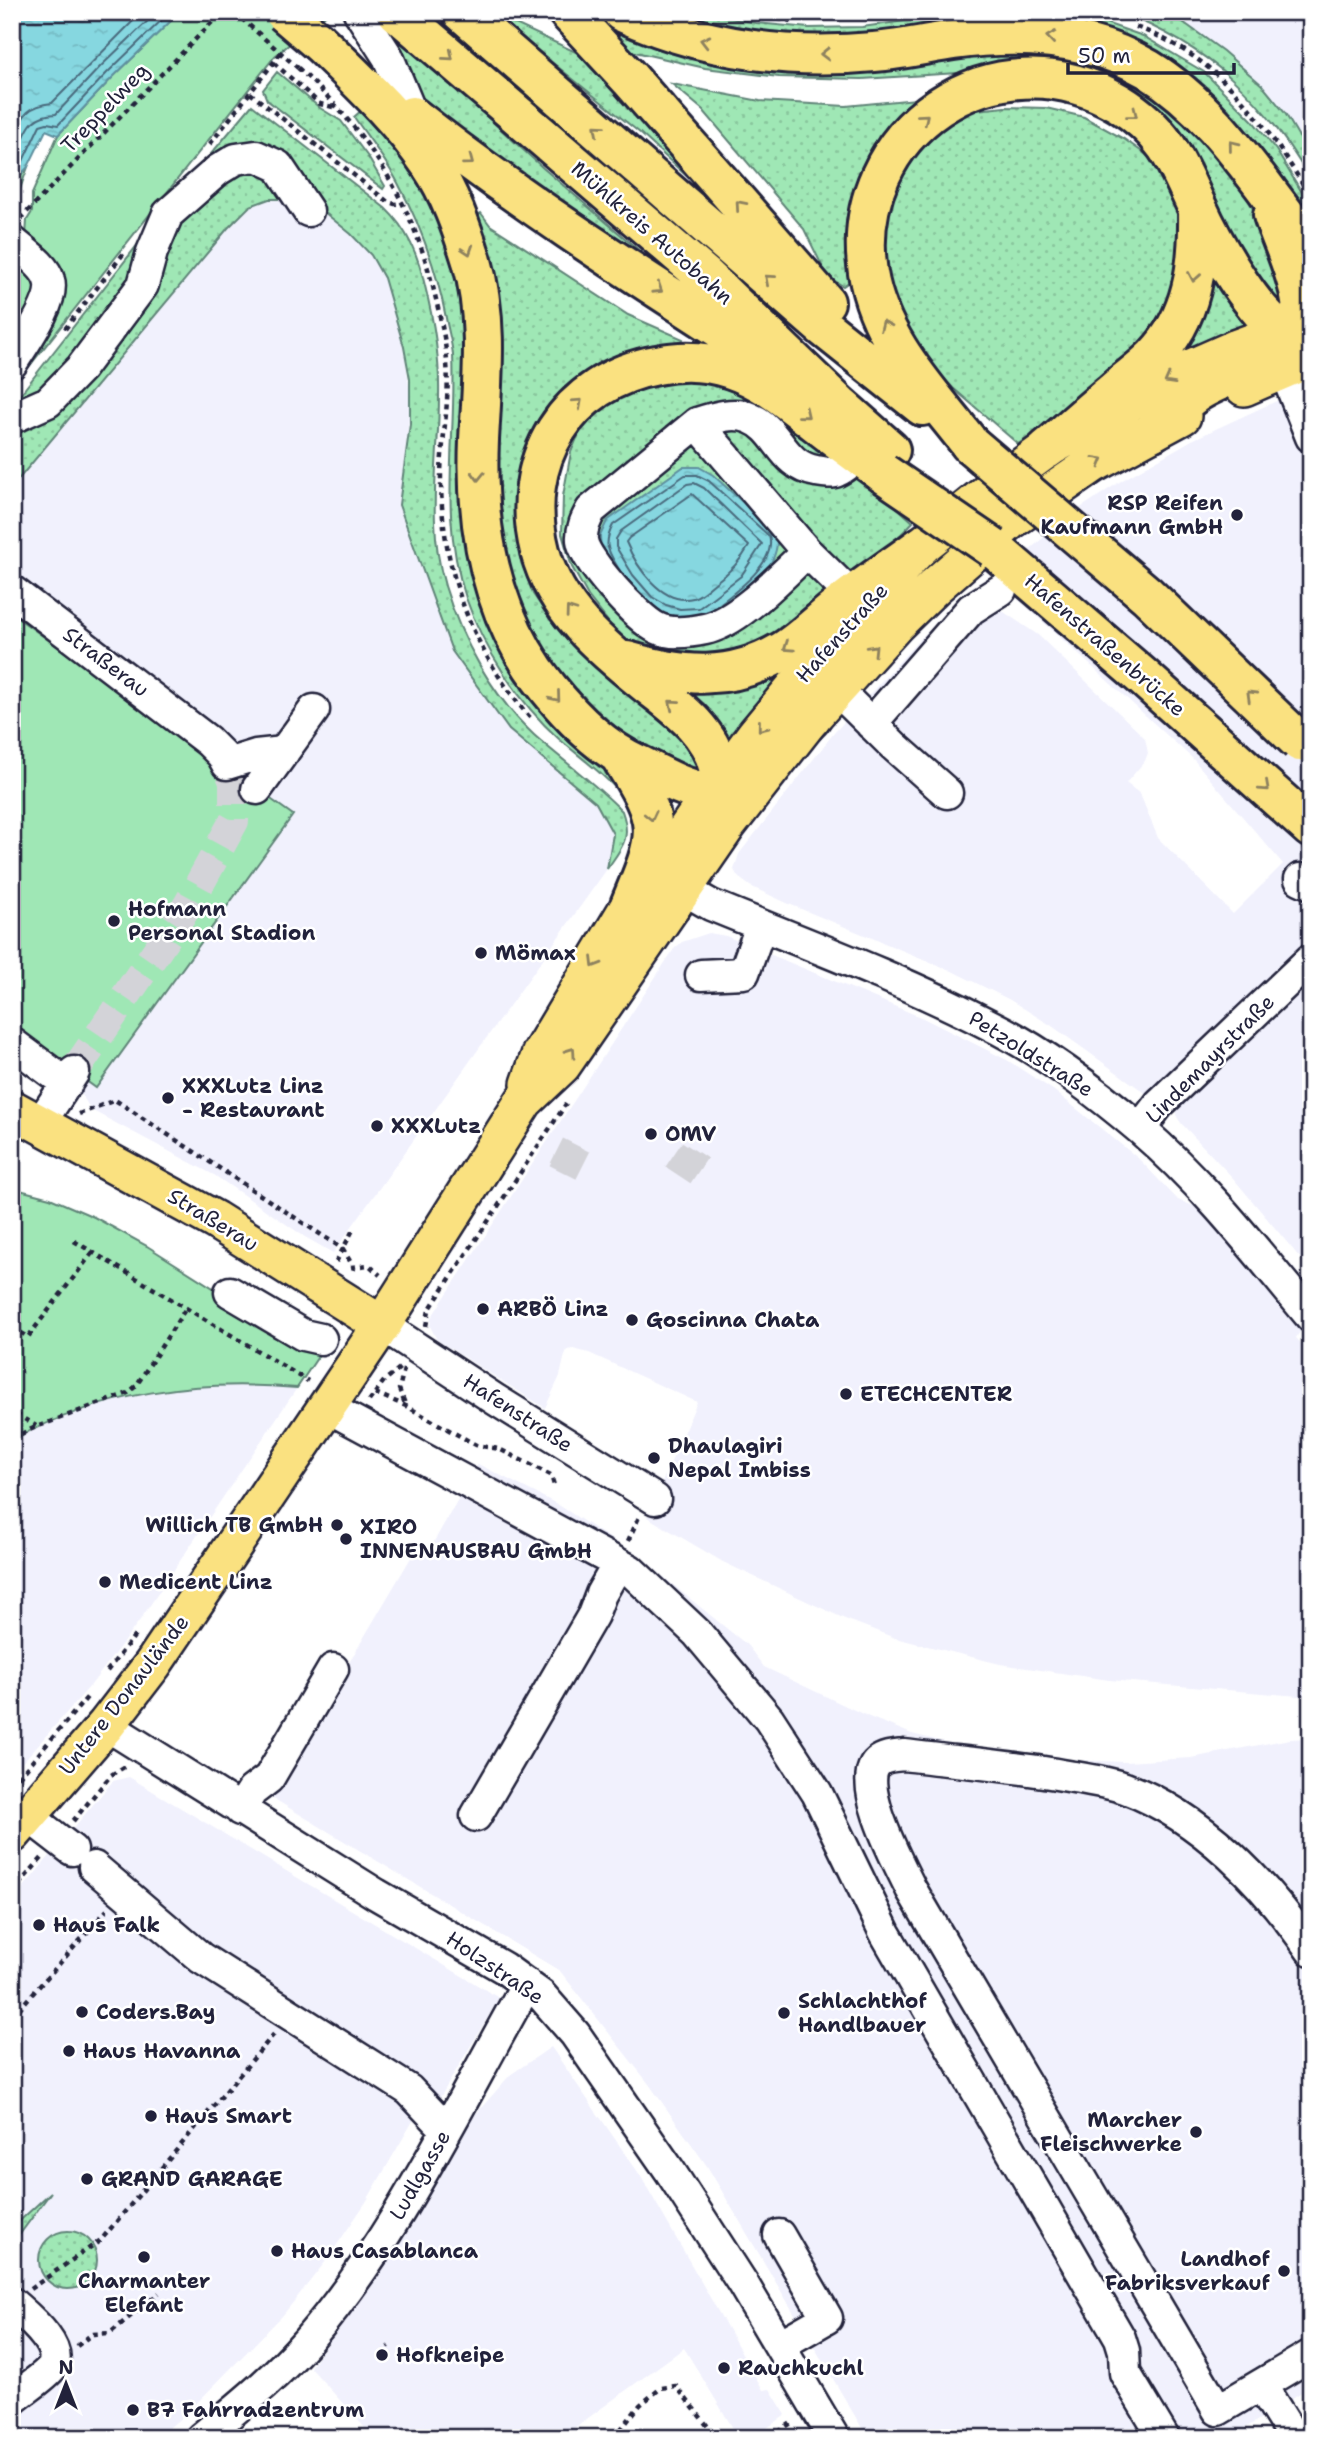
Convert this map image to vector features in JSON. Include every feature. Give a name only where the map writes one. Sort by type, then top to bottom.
[{"type":"highway","points":[[284,12],[309,55],[399,123],[432,166],[458,220],[473,265],[481,306],[483,379],[478,485],[483,539],[488,566],[510,630],[542,680],[576,719],[620,756],[694,789],[718,788],[741,782],[811,718]]},
{"type":"highway","name":"Mühlkreis Autobahn","points":[[397,12],[707,278],[839,405],[881,463]]},
{"type":"highway","name":"Mühlkreis Autobahn","points":[[462,12],[823,327],[956,430]]},
{"type":"highway","points":[[568,12],[630,79],[897,386]]},
{"type":"highway","points":[[622,12],[681,35],[772,54],[875,52],[952,40],[1012,35],[1066,39],[1093,46],[1147,69],[1198,108],[1230,141],[1311,247]]},
{"type":"highway","points":[[309,55],[414,117],[473,164],[550,219],[839,405]]},
{"type":"highway","points":[[1299,339],[1276,326],[1252,299],[1228,264],[1176,163],[1151,129],[1121,105],[1079,85],[1055,79],[1003,80],[957,96],[936,108],[903,138],[875,190],[867,229],[868,274],[885,328],[898,351],[956,430],[1147,596],[1311,753]]},
{"type":"highway","points":[[1263,187],[1298,288],[1302,309],[1299,339]]},
{"type":"highway","points":[[1047,449],[1143,368],[1166,344],[1188,302],[1196,275],[1198,209]]},
{"type":"highway","points":[[1153,431],[1194,394],[1277,354],[1299,339]]},
{"type":"highway","points":[[678,896],[682,870],[719,813],[715,756],[695,724],[592,637],[573,615],[551,580],[539,548],[536,510],[540,470],[546,449],[554,432],[578,402],[610,380],[629,371],[685,361],[715,365],[746,375],[768,386],[881,463]]},
{"type":"highway","name":"Hafenstraßenbrücke","points":[[881,463],[993,548],[1143,677],[1311,828]]},
{"type":"highway","points":[[618,659],[680,674],[713,674],[762,662],[785,650],[852,596],[920,547]]},
{"type":"highway","points":[[620,756],[644,794],[651,810],[654,828],[650,853],[630,905]]},
{"type":"main road","name":"Hafenstraße","points":[[376,1334],[524,1101],[541,1053],[630,905],[825,650],[920,547],[1047,449],[1187,370],[1237,348],[1299,339]]},
{"type":"main road","name":"Hafenstraße","points":[[524,1101],[562,1065],[728,824],[836,689],[934,587],[1010,521],[1093,464],[1153,431]]},
{"type":"main road","name":"Straßerau","points":[[26,1117],[215,1220],[376,1334]]},
{"type":"main road","name":"Untere Donaulände","points":[[16,1820],[106,1725],[153,1664],[312,1393],[376,1334]]},
{"type":"street","points":[[359,12],[387,57],[432,166]]},
{"type":"street","points":[[12,418],[48,402],[81,368],[143,285],[164,210],[218,170],[236,159],[256,156],[278,166],[308,211]]},
{"type":"street","points":[[12,241],[41,268],[50,282],[48,300],[12,363]]},
{"type":"street","points":[[1299,339],[1311,437]]},
{"type":"street","points":[[807,552],[746,608],[708,628],[681,633],[657,628],[625,603],[585,552],[581,538],[591,510],[697,423],[719,416],[749,417],[763,426],[792,461],[804,469],[830,473],[881,463]]},
{"type":"street","points":[[697,423],[807,552],[852,596]]},
{"type":"street","points":[[871,724],[971,609],[1001,590]]},
{"type":"street","name":"Straßerau","points":[[12,591],[208,741],[227,764],[270,753]]},
{"type":"street","points":[[836,689],[947,793]]},
{"type":"street","points":[[257,789],[270,753],[314,710]]},
{"type":"street","name":"Petzoldstraße","points":[[678,896],[711,905],[916,989],[990,1025],[1066,1072],[1140,1129],[1223,1210],[1311,1317]]},
{"type":"street","points":[[701,975],[744,973],[761,926]]},
{"type":"street","name":"Lindemayrstraße","points":[[1140,1129],[1159,1104],[1311,959]]},
{"type":"street","name":"Straßerau","points":[[12,1043],[71,1078],[26,1117]]},
{"type":"street","points":[[230,1292],[303,1335],[321,1339]]},
{"type":"street","name":"Hafenstraße","points":[[376,1334],[652,1497]]},
{"type":"street","points":[[312,1393],[631,1570],[697,1633],[769,1719],[817,1793],[885,1933],[1120,2338],[1124,2351],[1125,2373],[1164,2438]]},
{"type":"street","points":[[476,1816],[593,1615],[618,1564]]},
{"type":"street","points":[[240,1810],[252,1791],[268,1778],[333,1669]]},
{"type":"street","name":"Holzstraße","points":[[106,1725],[240,1810],[527,1984],[552,2006],[575,2034],[708,2227],[834,2438]]},
{"type":"street","points":[[1311,1950],[1261,1888],[1205,1835],[1182,1817],[1123,1787],[1041,1771],[904,1755],[877,1762],[872,1772],[872,1790],[877,1814],[911,1889],[1218,2410],[1311,2355]]},
{"type":"street","points":[[16,1820],[88,1862],[201,1958],[409,2090],[446,2129]]},
{"type":"street","name":"Ludlgasse","points":[[201,2438],[267,2383],[331,2312],[382,2240],[527,1984]]},
{"type":"street","points":[[779,2235],[827,2318],[780,2345]]},
{"type":"street","points":[[12,2400],[51,2367],[53,2351],[18,2298]]},
{"type":"street","points":[[1261,2385],[1294,2438]]},
{"type":"street","points":[[1305,2438],[1311,2434]]},
{"type":"path","name":"Treppelweg","points":[[12,227],[222,12]]},
{"type":"path","points":[[234,12],[309,55],[338,108],[382,164],[403,203],[388,202],[250,93]]},
{"type":"path","points":[[728,12],[794,21]]},
{"type":"path","points":[[274,63],[320,104],[338,108]]},
{"type":"path","points":[[429,1310],[573,1093]]},
{"type":"path","points":[[86,1111],[115,1100],[343,1249],[354,1268],[369,1265]]},
{"type":"path","points":[[336,1263],[354,1228]]},
{"type":"path","points":[[74,1241],[186,1308],[312,1393],[321,1339]]},
{"type":"path","points":[[12,1326],[28,1337],[93,1252]]},
{"type":"path","points":[[12,1438],[128,1393],[136,1386],[186,1308]]},
{"type":"path","points":[[364,1408],[393,1371],[405,1365],[399,1389],[406,1406]]},
{"type":"path","points":[[375,1393],[406,1406],[476,1445],[499,1449],[551,1475],[555,1489]]},
{"type":"path","points":[[16,1414],[36,1427]]},
{"type":"path","points":[[618,1564],[652,1497]]},
{"type":"path","points":[[103,1678],[143,1624]]},
{"type":"path","points":[[16,1820],[62,1727],[95,1688]]},
{"type":"path","points":[[102,1787],[111,1776],[125,1767]]},
{"type":"path","points":[[12,2017],[124,1891]]},
{"type":"path","points":[[18,2298],[101,2239],[290,2015]]},
{"type":"path","points":[[51,2367],[92,2334],[110,2333],[159,2293]]},
{"type":"path","points":[[382,2354],[389,2346]]},
{"type":"path","points":[[614,2438],[640,2405],[661,2388],[676,2386],[717,2438]]},
{"type":"path","points":[[769,2438],[794,2421]]},
{"type":"shaded area","points":[[1169,12],[1311,12],[1311,157],[1299,140]]},
{"type":"shaded area","points":[[269,199],[308,199],[351,234],[371,255],[384,278],[404,347],[411,402],[399,505],[509,730],[596,803],[613,834],[607,869],[333,1253],[214,1175],[91,1110],[79,1090],[224,820],[12,577],[12,487],[228,228],[250,206]]},
{"type":"shaded area","points":[[1311,385],[1311,948],[1151,1097],[1052,1026],[1010,1000],[950,970],[789,904],[750,886],[738,877],[734,870],[739,854],[834,733],[918,641],[961,600],[984,585],[1001,610],[1038,635],[1145,738],[1148,753],[1145,761],[1126,783],[1140,794],[1158,838],[1233,914],[1283,864],[1193,759],[1017,598],[1001,574],[1070,515],[1121,481],[1192,440]]},
{"type":"shaded area","points":[[709,933],[726,936],[923,1018],[1007,1060],[1053,1090],[1139,1159],[1178,1200],[1212,1213],[1302,1323],[1296,1338],[1311,1354],[1311,1697],[1109,1680],[1000,1664],[895,1638],[845,1619],[723,1562],[647,1517],[697,1402],[589,1353],[573,1349],[567,1350],[560,1376],[545,1408],[437,1340],[430,1326],[431,1318],[674,949],[682,942]]},
{"type":"shaded area","points":[[1311,974],[1311,1271],[1233,1178],[1181,1123],[1177,1117],[1177,1109],[1182,1099]]},
{"type":"shaded area","points":[[229,1384],[297,1388],[140,1620],[91,1685],[12,1774],[12,1440],[93,1406],[163,1389]]},
{"type":"shaded area","points":[[478,1464],[557,1504],[640,1558],[747,1645],[764,1667],[869,1717],[912,1734],[980,1751],[1044,1759],[1126,1762],[1191,1758],[1290,1739],[1311,1738],[1311,2386],[1230,2438],[868,2438],[707,2166],[649,2084],[560,1971],[246,1782],[347,1666],[416,1549],[427,1554]]},
{"type":"shaded area","points":[[129,1777],[499,1998],[438,2101],[428,2095],[366,2202],[326,2261],[283,2315],[189,2411],[157,2438],[12,2438],[12,1901],[113,1781]]},
{"type":"shaded area","points":[[551,2047],[640,2175],[763,2390],[770,2389],[786,2415],[752,2438],[739,2438],[684,2348],[573,2429],[579,2438],[374,2438],[310,2367],[398,2245],[475,2115],[510,2075]]},
{"type":"green space","points":[[180,12],[329,12],[275,56],[24,373],[12,383],[18,366],[51,311],[26,237],[27,220],[32,212],[32,194],[58,135]]},
{"type":"green space","points":[[653,12],[701,12],[756,23],[809,28],[862,27],[969,12],[1061,12],[1094,19],[1143,36],[1204,72],[1252,120],[1276,150],[1311,207],[1311,226],[1243,127],[1195,82],[1137,46],[808,43]]},
{"type":"green space","points":[[1119,12],[1169,12],[1223,51],[1262,85],[1285,113],[1311,157],[1311,181],[1274,124],[1231,78],[1180,41]]},
{"type":"green space","points":[[498,16],[606,66],[734,220],[640,133]]},
{"type":"green space","points":[[602,18],[662,43],[1014,49],[1112,66],[1160,94],[1207,137],[1243,190],[1279,258],[1289,291],[1279,314],[1212,203],[1054,67],[862,79],[779,77],[705,68],[631,51]]},
{"type":"green space","points":[[380,19],[543,168],[683,288],[669,285],[419,101]]},
{"type":"green space","points":[[277,72],[320,108],[341,121],[368,157],[385,186],[383,189],[267,100],[263,90]]},
{"type":"green space","points":[[672,84],[760,101],[846,106],[926,98],[888,131],[862,171],[846,219],[846,259],[853,279],[843,286],[827,276],[804,229],[703,110]]},
{"type":"green space","points":[[252,105],[385,208],[400,225],[411,244],[428,300],[437,354],[439,396],[435,515],[439,562],[445,586],[469,646],[505,703],[534,735],[622,811],[626,836],[607,869],[613,834],[596,803],[509,730],[452,651],[399,505],[410,424],[410,379],[404,347],[384,278],[371,255],[351,234],[308,199],[269,199],[250,206],[228,228],[12,487],[12,405],[171,202]]},
{"type":"green space","points":[[1005,107],[1046,108],[1084,117],[1124,139],[1159,164],[1183,196],[1189,243],[1169,326],[1101,390],[1018,444],[953,388],[912,344],[881,279],[880,210],[936,123],[966,111]]},
{"type":"green space","points":[[362,110],[410,167],[436,218],[451,262],[463,330],[463,535],[477,595],[487,619],[501,641],[604,763],[629,803],[605,777],[559,739],[530,709],[504,674],[473,617],[458,567],[453,537],[450,476],[454,386],[451,341],[433,266],[421,232],[388,166],[354,117]]},
{"type":"green space","points":[[28,167],[12,211],[12,184]]},
{"type":"green space","points":[[481,213],[490,225],[628,315],[683,339],[680,350],[665,348],[517,487],[514,521],[520,558],[533,594],[556,627],[591,660],[659,705],[709,773],[678,774],[589,712],[536,645],[502,556],[474,217]]},
{"type":"green space","points":[[1207,240],[1259,322],[1147,377]]},
{"type":"green space","points":[[12,241],[41,278],[12,350]]},
{"type":"green space","points":[[697,378],[756,400],[862,476],[913,522],[842,595],[723,665],[624,642],[588,596],[572,567],[562,534],[563,496],[571,452],[583,424],[597,406],[642,383]]},
{"type":"green space","name":"Hofmann Personal Stadion","points":[[12,614],[293,815],[96,1088],[12,1027]]},
{"type":"green space","points":[[803,654],[727,744],[682,686]]},
{"type":"green space","points":[[12,1188],[50,1198],[94,1217],[147,1246],[319,1355],[297,1388],[223,1386],[151,1393],[81,1410],[12,1440]]},
{"type":"green space","points":[[51,2192],[17,2238],[12,2228]]},
{"type":"green space","points":[[68,2231],[79,2233],[92,2244],[97,2260],[95,2271],[84,2284],[68,2289],[57,2287],[44,2276],[39,2260],[41,2249],[52,2236]]},
{"type":"water","points":[[12,12],[180,12],[58,135],[46,130],[28,167],[12,184]]},
{"type":"water","points":[[683,467],[699,467],[713,475],[776,533],[777,547],[764,573],[741,596],[704,624],[660,620],[601,552],[600,536],[607,521]]},
{"type":"tunnel","points":[[74,1072],[188,905],[234,821],[234,782],[227,764]]},
{"type":"tunnel","points":[[563,1172],[578,1142]]},
{"type":"tunnel","points":[[678,1175],[700,1142]]},
{"type":"place","name":"RSP Reifen Kaufmann GmbH","points":[[1237,515]]},
{"type":"place","name":"Hofmann Personal Stadion","points":[[114,921]]},
{"type":"place","name":"Mömax","points":[[481,953]]},
{"type":"place","name":"XXXLutz Linz - Restaurant","points":[[168,1098]]},
{"type":"place","name":"XXXLutz","points":[[377,1126]]},
{"type":"place","name":"OMV","points":[[651,1134]]},
{"type":"place","name":"ARBÖ Linz","points":[[483,1309]]},
{"type":"place","name":"Goscinna Chata","points":[[632,1320]]},
{"type":"place","name":"ETECHCENTER","points":[[846,1394]]},
{"type":"place","name":"Dhaulagiri Nepal Imbiss","points":[[654,1458]]},
{"type":"place","name":"Willich TB GmbH","points":[[337,1525]]},
{"type":"place","name":"XIRO INNENAUSBAU GmbH","points":[[346,1539]]},
{"type":"place","name":"Medicent Linz","points":[[105,1582]]},
{"type":"place","name":"Haus Falk","points":[[39,1925]]},
{"type":"place","name":"Coders.Bay","points":[[82,2012]]},
{"type":"place","name":"Schlachthof Handlbauer","points":[[784,2013]]},
{"type":"place","name":"Haus Havanna","points":[[69,2051]]},
{"type":"place","name":"Haus Smart","points":[[151,2116]]},
{"type":"place","name":"Marcher Fleischwerke","points":[[1196,2132]]},
{"type":"place","name":"GRAND GARAGE","points":[[87,2179]]},
{"type":"place","name":"Haus Casablanca","points":[[277,2251]]},
{"type":"place","name":"Charmanter Elefant","points":[[144,2257]]},
{"type":"place","name":"Landhof Fabriksverkauf","points":[[1284,2271]]},
{"type":"place","name":"Hofkneipe","points":[[382,2355]]},
{"type":"place","name":"Rauchkuchl","points":[[724,2368]]},
{"type":"place","name":"B7 Fahrradzentrum","points":[[133,2410]]}]
